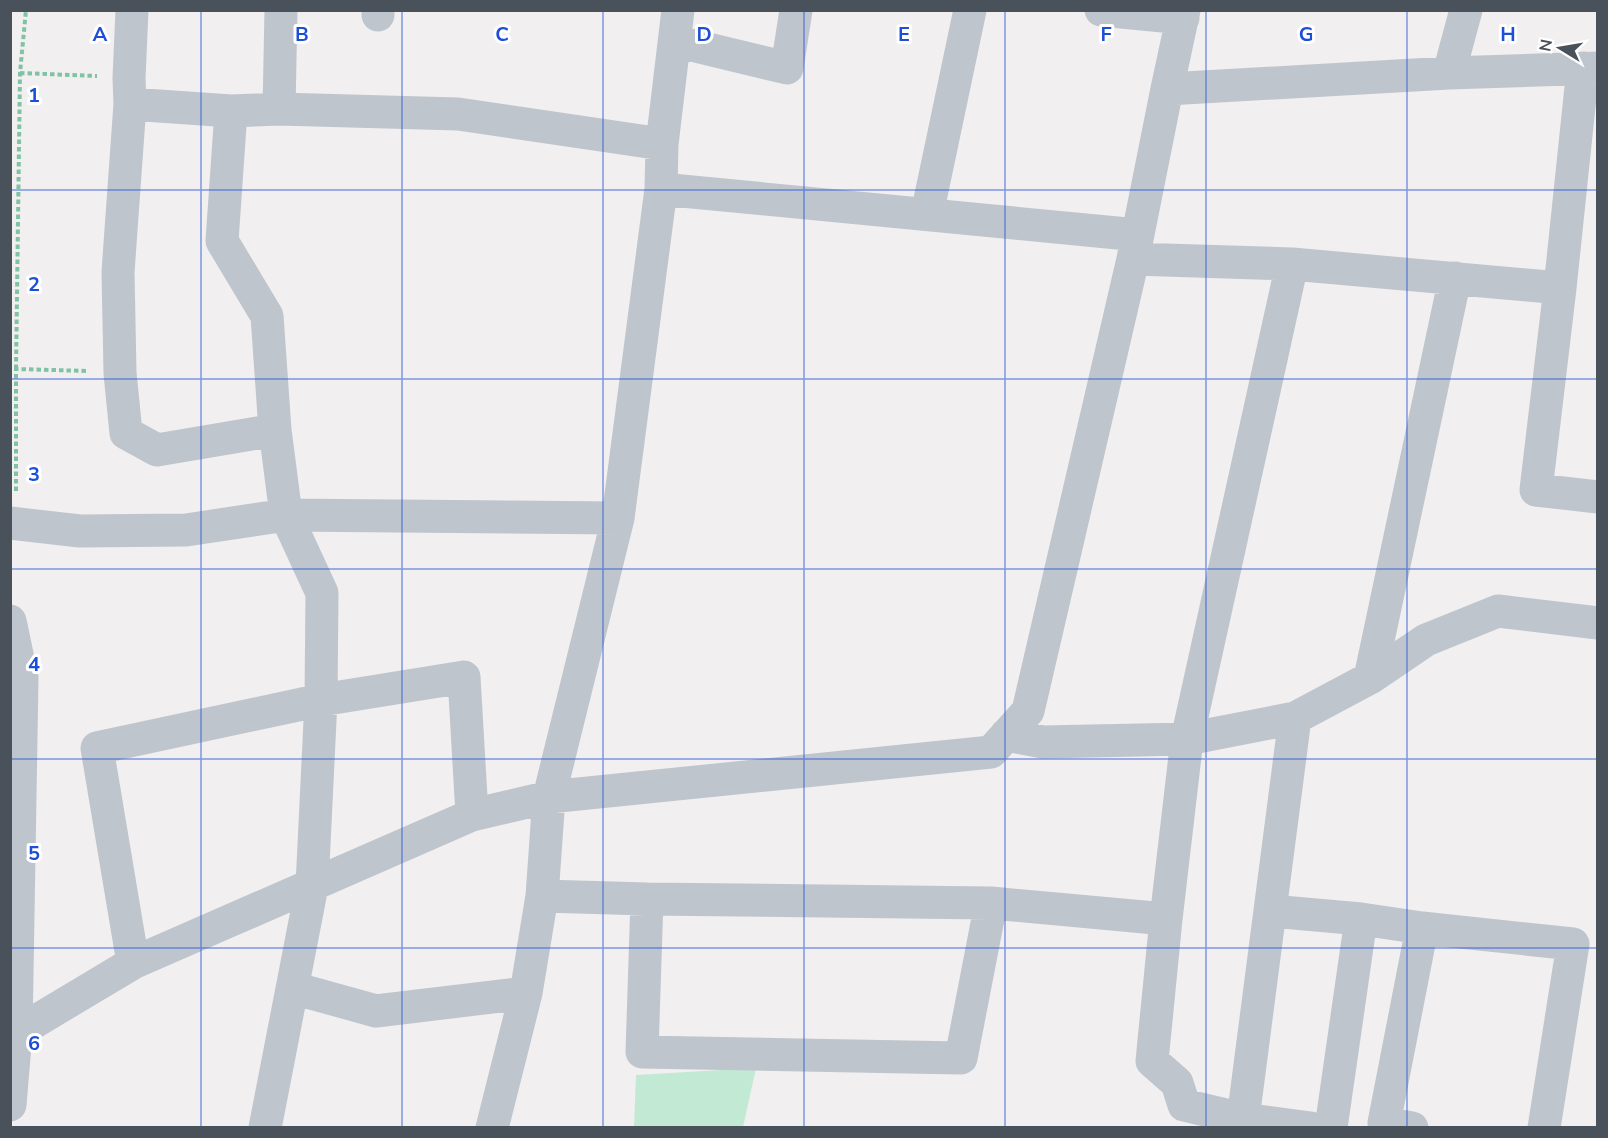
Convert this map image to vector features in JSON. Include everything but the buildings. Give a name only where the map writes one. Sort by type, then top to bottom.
[{"type":"street","points":[[132,10],[118,272],[120,373],[126,433],[157,450],[275,430]]},
{"type":"street","points":[[279,109],[281,10]]},
{"type":"street","points":[[492,1128],[526,993],[542,896],[549,797],[618,518],[661,189],[662,144],[677,26],[787,68],[796,10]]},
{"type":"street","points":[[927,214],[970,10]]},
{"type":"street","points":[[14,1045],[133,963],[472,815],[549,797],[991,752],[1028,711],[1136,247],[1183,14],[1101,10]]},
{"type":"street","points":[[1449,73],[1466,10]]},
{"type":"street","points":[[1167,89],[1449,73],[1590,68],[1560,288],[1536,490],[1598,497]]},
{"type":"street","points":[[129,91],[231,111],[279,109],[458,114],[662,144]]},
{"type":"street","points":[[231,111],[222,240],[267,316],[275,430],[286,514],[322,593],[321,700],[312,886],[265,1128]]},
{"type":"street","points":[[661,189],[927,214],[1136,247],[1292,264],[1560,288]]},
{"type":"street","points":[[1292,264],[1187,739],[1152,1061],[1177,1083],[1184,1105],[1243,1119],[1311,1128]]},
{"type":"street","points":[[1370,678],[1455,278]]},
{"type":"street","points":[[14,524],[80,531],[186,530],[286,514],[618,518]]},
{"type":"street","points":[[1006,735],[1043,742],[1187,739],[1295,718],[1370,678],[1426,640],[1498,611],[1598,623]]},
{"type":"street","points":[[10,621],[21,678],[14,1045],[10,1105]]},
{"type":"street","points":[[133,963],[97,748],[321,700],[464,677],[472,815]]},
{"type":"street","points":[[1243,1119],[1295,718]]},
{"type":"street","points":[[542,896],[991,903],[1166,920]]},
{"type":"street","points":[[647,899],[642,1052],[961,1058],[991,903]]},
{"type":"street","points":[[1271,911],[1361,919],[1573,945],[1544,1128]]},
{"type":"street","points":[[1331,1128],[1361,919]]},
{"type":"street","points":[[1412,1128],[1384,1122],[1422,928]]},
{"type":"street","points":[[293,988],[376,1011],[526,993]]},
{"type":"path","points":[[14,524],[20,73],[26,10]]},
{"type":"path","points":[[20,73],[129,91]]},
{"type":"path","points":[[16,369],[120,373]]},
{"type":"green space","points":[[756,1068],[743,1127],[634,1128],[636,1075]]}]
